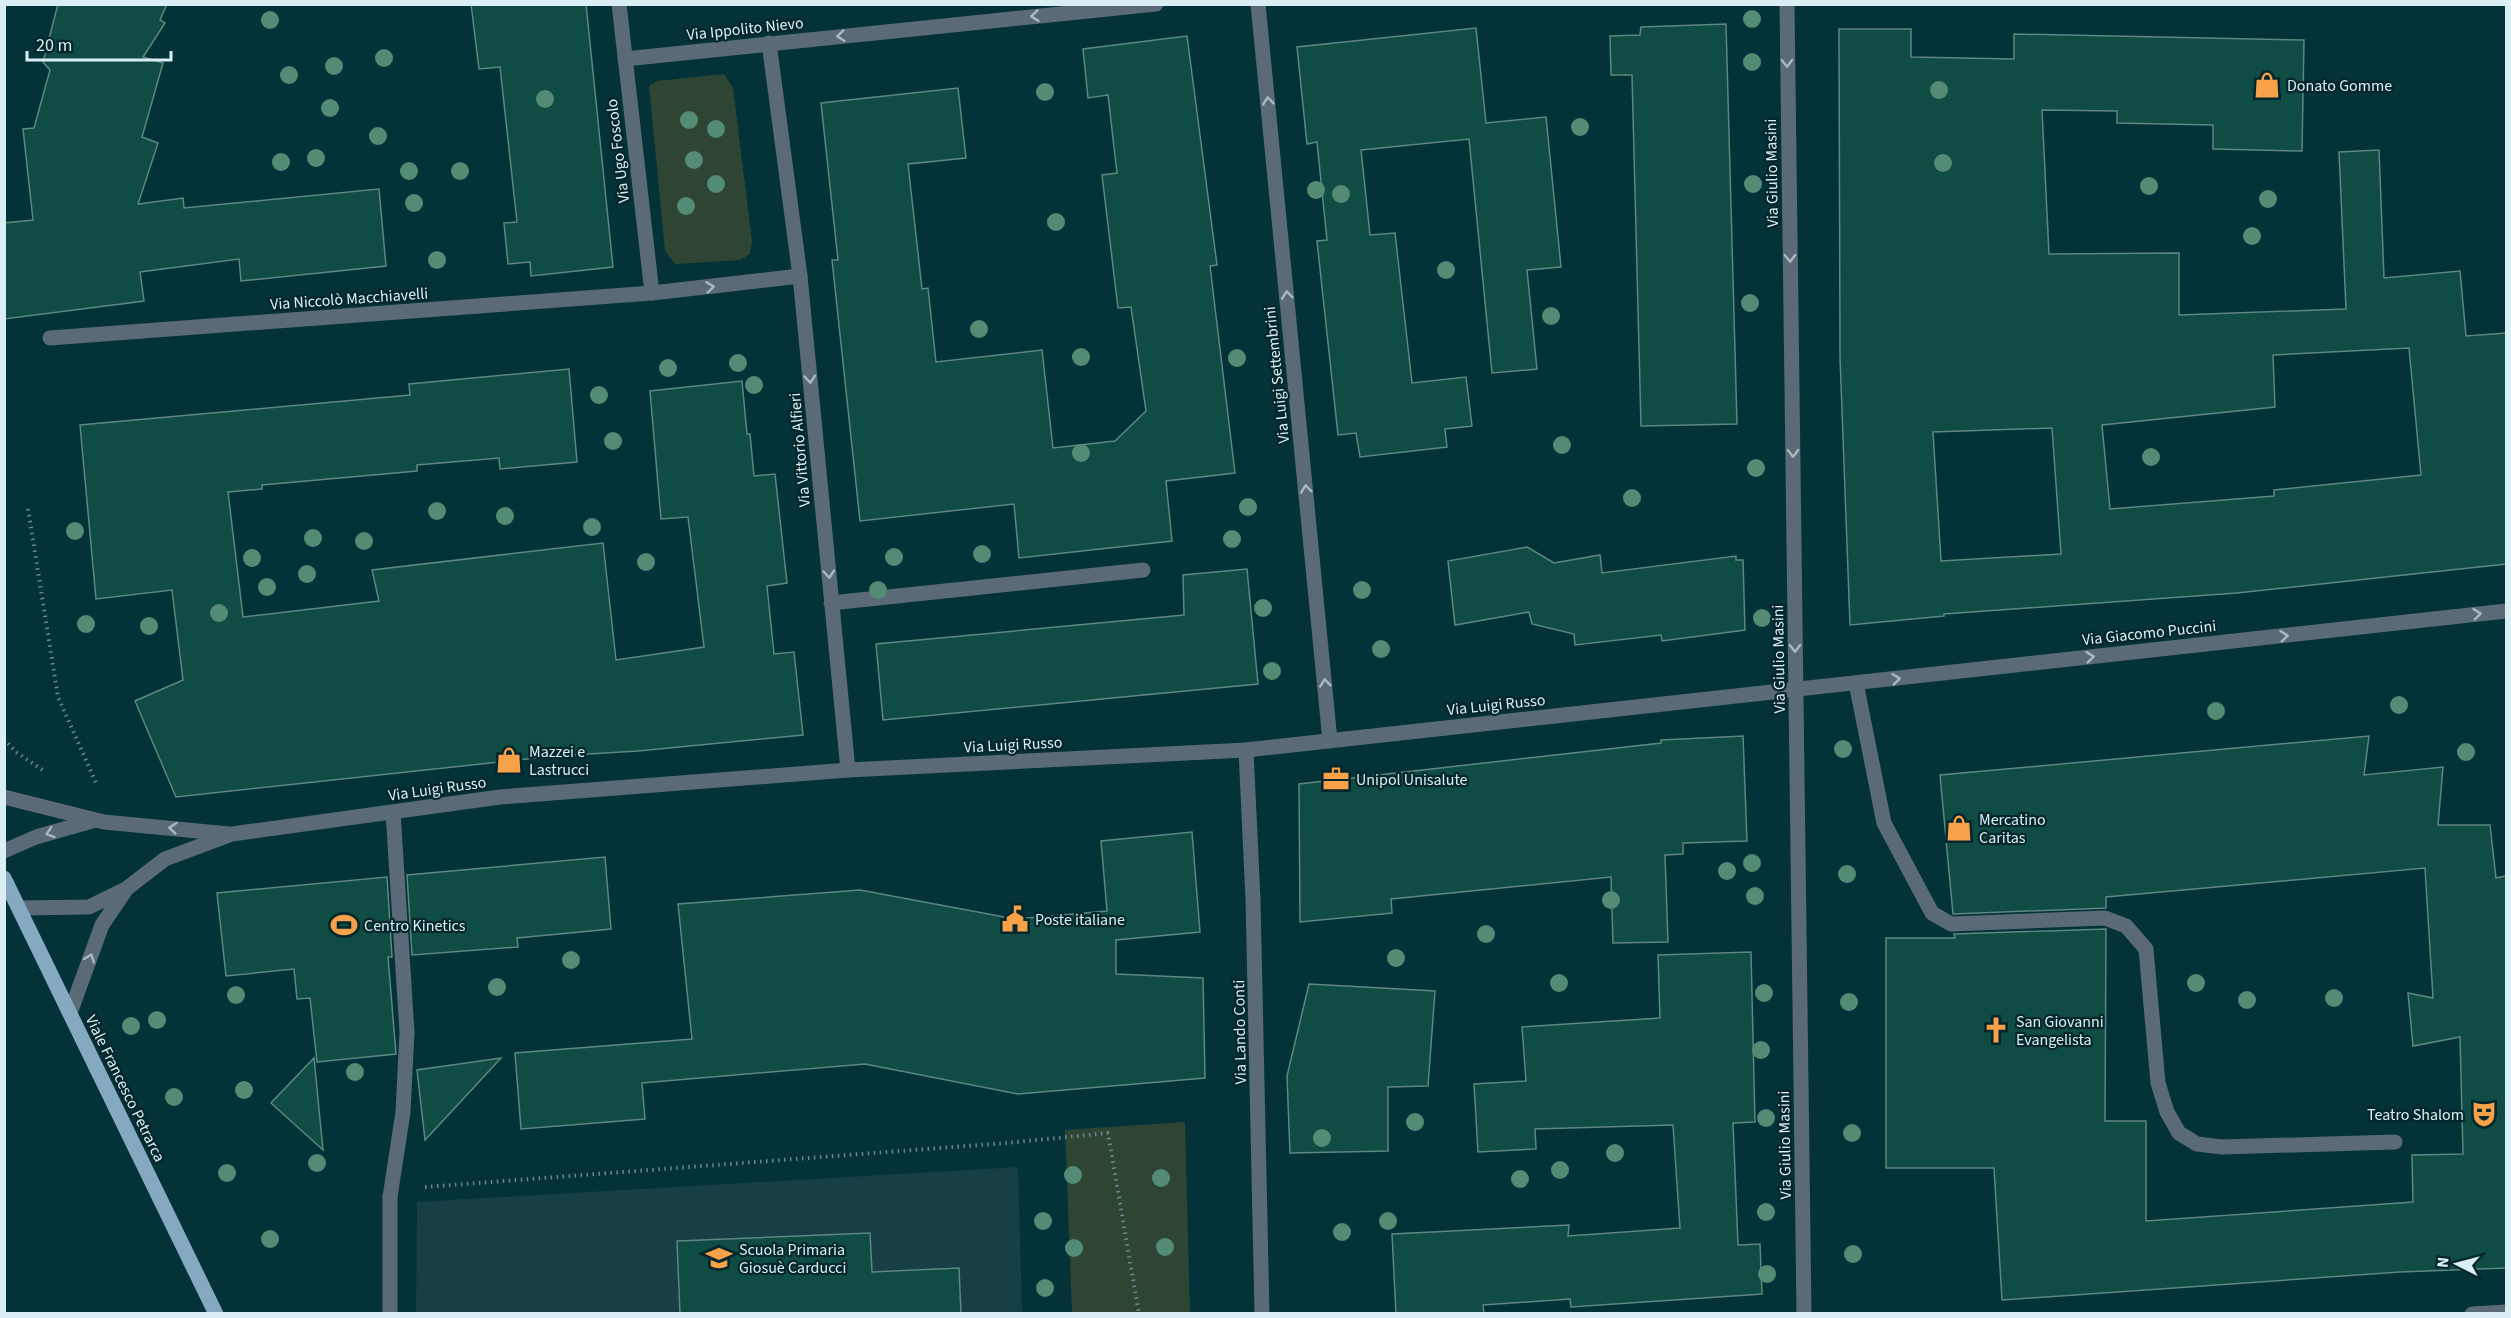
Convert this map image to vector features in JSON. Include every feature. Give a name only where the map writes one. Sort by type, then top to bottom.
[{"type":"main road","name":"Viale Francesco Petrarca","points":[[4,878],[216,1314]]},
{"type":"street","name":"Via Ugo Foscolo","points":[[619,4],[652,293]]},
{"type":"street","name":"Via Ippolito Nievo","points":[[625,59],[1155,4]]},
{"type":"street","name":"Via Luigi Settembrini","points":[[1258,4],[1330,741]]},
{"type":"street","name":"Via Giulio Masini","points":[[1787,4],[1804,1314]]},
{"type":"street","name":"Via Vittorio Alfieri","points":[[769,43],[800,276],[848,770]]},
{"type":"street","points":[[652,293],[800,276]]},
{"type":"street","name":"Via Niccolò Macchiavelli","points":[[50,338],[652,293]]},
{"type":"street","points":[[831,603],[1143,570]]},
{"type":"street","name":"Via Giacomo Puccini","points":[[1796,689],[2506,611]]},
{"type":"street","points":[[1856,683],[1884,823],[1932,913],[1951,924],[2105,918],[2126,926],[2146,949],[2158,1083],[2167,1112],[2179,1133],[2197,1144],[2222,1147],[2395,1142]]},
{"type":"street","name":"Via Luigi Russo","points":[[20,908],[89,907],[126,889],[165,859],[232,834],[500,797],[848,770],[1246,750],[1796,689]]},
{"type":"street","name":"Via Lando Conti","points":[[1246,750],[1253,899],[1262,1314]]},
{"type":"street","name":"Via Luigi Russo","points":[[4,796],[97,820],[232,834]]},
{"type":"street","points":[[390,1314],[390,1197],[403,1112],[407,1032],[393,812]]},
{"type":"street","name":"Via Luigi Russo","points":[[4,851],[36,837],[97,820]]},
{"type":"street","name":"Via Luigi Russo","points":[[70,1013],[102,925],[126,889]]},
{"type":"street","points":[[2472,1314],[2506,1312]]},
{"type":"path","points":[[28,509],[58,697],[97,785],[88,784]]},
{"type":"path","points":[[4,739],[16,752],[52,774]]},
{"type":"path","points":[[390,1197],[405,1189],[1006,1143],[1108,1133],[1139,1314]]},
{"type":"shaded area","name":"Scuola Primaria Giosuè Carducci","points":[[1018,1167],[1022,1313],[416,1314],[417,1202]]},
{"type":"green space","points":[[724,74],[733,88],[752,241],[750,254],[740,260],[675,264],[665,251],[649,86],[657,81]]},
{"type":"green space","points":[[1185,1122],[1190,1313],[1072,1313],[1065,1130]]},
{"type":"building","points":[[58,4],[167,4],[160,20],[165,23],[143,57],[163,63],[142,137],[158,143],[138,204],[183,198],[184,208],[379,189],[386,266],[241,281],[239,259],[140,272],[144,301],[4,319],[4,223],[33,220],[23,129],[34,128],[50,70],[43,62]]},
{"type":"building","points":[[471,4],[586,4],[613,267],[531,276],[530,262],[508,264],[504,223],[517,222],[500,67],[479,69]]},
{"type":"building","points":[[1726,24],[1737,424],[1641,426],[1632,75],[1611,75],[1610,36],[1640,35],[1641,27]]},
{"type":"building","points":[[1476,28],[1486,123],[1546,117],[1561,267],[1527,270],[1537,369],[1492,373],[1469,139],[1361,150],[1370,235],[1395,233],[1412,383],[1466,377],[1472,426],[1445,429],[1447,447],[1360,457],[1356,433],[1338,435],[1317,241],[1327,240],[1317,142],[1307,144],[1297,47]]},
{"type":"building","points":[[1839,29],[1911,29],[1911,57],[2014,59],[2014,34],[2304,40],[2302,151],[2213,149],[2213,125],[2117,123],[2117,111],[2042,110],[2049,254],[2179,253],[2179,315],[2346,309],[2339,152],[2379,150],[2384,278],[2460,271],[2466,336],[2506,333],[2506,564],[2237,593],[1944,614],[1944,616],[1850,625],[1840,357]],"holes":[[[2409,348],[2421,475],[2274,490],[2274,496],[2110,509],[2102,425],[2275,407],[2273,355]],[[2052,428],[2061,554],[1941,561],[1933,432]]]},
{"type":"building","points":[[1187,36],[1217,265],[1210,266],[1235,473],[1166,481],[1172,541],[1019,558],[1014,504],[860,521],[832,260],[838,260],[821,103],[958,88],[966,158],[908,164],[922,289],[928,288],[936,362],[1042,350],[1053,448],[1115,441],[1146,411],[1131,307],[1118,308],[1102,175],[1117,173],[1108,95],[1088,98],[1083,49]]},
{"type":"building","points":[[569,369],[577,462],[500,469],[499,458],[417,465],[417,471],[262,485],[262,489],[228,492],[243,617],[379,601],[372,570],[603,543],[616,660],[704,647],[688,517],[661,519],[650,391],[742,381],[754,476],[775,474],[787,583],[767,586],[774,654],[794,652],[803,735],[638,751],[555,756],[176,797],[135,701],[183,680],[172,590],[96,599],[80,425],[410,395],[409,384]]},
{"type":"building","points":[[1527,547],[1554,563],[1600,555],[1602,573],[1736,556],[1736,560],[1743,560],[1745,630],[1662,641],[1661,635],[1575,645],[1574,634],[1532,624],[1529,612],[1455,625],[1448,561]]},
{"type":"building","points":[[1247,569],[1258,684],[883,720],[876,644],[1184,615],[1183,575]]},
{"type":"building","points":[[1743,736],[1747,841],[1683,843],[1683,854],[1665,855],[1668,942],[1613,943],[1611,877],[1391,899],[1392,913],[1300,922],[1299,784],[1661,743],[1661,740]]},
{"type":"building","points":[[2369,736],[2364,775],[2443,767],[2438,825],[2490,825],[2496,878],[2506,876],[2506,1268],[2400,1272],[2002,1300],[1994,1168],[1886,1168],[1886,938],[1955,938],[1954,934],[2106,929],[2105,1121],[2146,1121],[2146,1221],[2413,1202],[2412,1155],[2463,1154],[2460,1037],[2413,1046],[2408,993],[2433,998],[2425,868],[2106,897],[2106,908],[1953,914],[1940,775]]},
{"type":"building","points":[[1192,832],[1200,932],[1116,940],[1116,974],[1203,978],[1205,1078],[1018,1094],[865,1064],[642,1083],[645,1119],[521,1129],[515,1053],[692,1039],[678,904],[860,890],[1015,919],[1107,911],[1101,841]]},
{"type":"building","points":[[605,857],[611,929],[517,938],[518,947],[412,955],[407,875]]},
{"type":"building","points":[[387,877],[392,957],[388,957],[396,1054],[317,1062],[310,998],[297,999],[294,969],[226,976],[217,893]]},
{"type":"building","points":[[1751,952],[1755,1122],[1733,1123],[1738,1245],[1760,1244],[1762,1294],[1571,1307],[1570,1299],[1483,1305],[1484,1314],[1396,1314],[1392,1234],[1569,1225],[1568,1236],[1680,1228],[1673,1125],[1535,1129],[1536,1149],[1478,1152],[1474,1084],[1526,1081],[1522,1027],[1660,1018],[1658,955]]},
{"type":"building","points":[[1309,984],[1435,991],[1428,1086],[1388,1087],[1388,1151],[1290,1153],[1287,1076]]},
{"type":"building","points":[[314,1058],[323,1150],[271,1103]]},
{"type":"building","points":[[501,1058],[425,1140],[417,1070]]},
{"type":"building","points":[[870,1233],[872,1272],[959,1268],[961,1314],[680,1314],[677,1241]]},
{"type":"place","name":"Donato Gomme","points":[[2267,85]]},
{"type":"place","name":"Mazzei e Lastrucci","points":[[509,760]]},
{"type":"place","name":"Unipol Unisalute","points":[[1336,779]]},
{"type":"place","name":"Mercatino Caritas","points":[[1959,828]]},
{"type":"place","name":"Poste italiane","points":[[1015,919]]},
{"type":"place","name":"Centro Kinetics","points":[[344,925]]},
{"type":"place","name":"San Giovanni Evangelista","points":[[1996,1030]]},
{"type":"place","name":"Teatro Shalom","points":[[2484,1114]]},
{"type":"place","name":"Scuola Primaria Giosuè Carducci","points":[[719,1258]]}]
